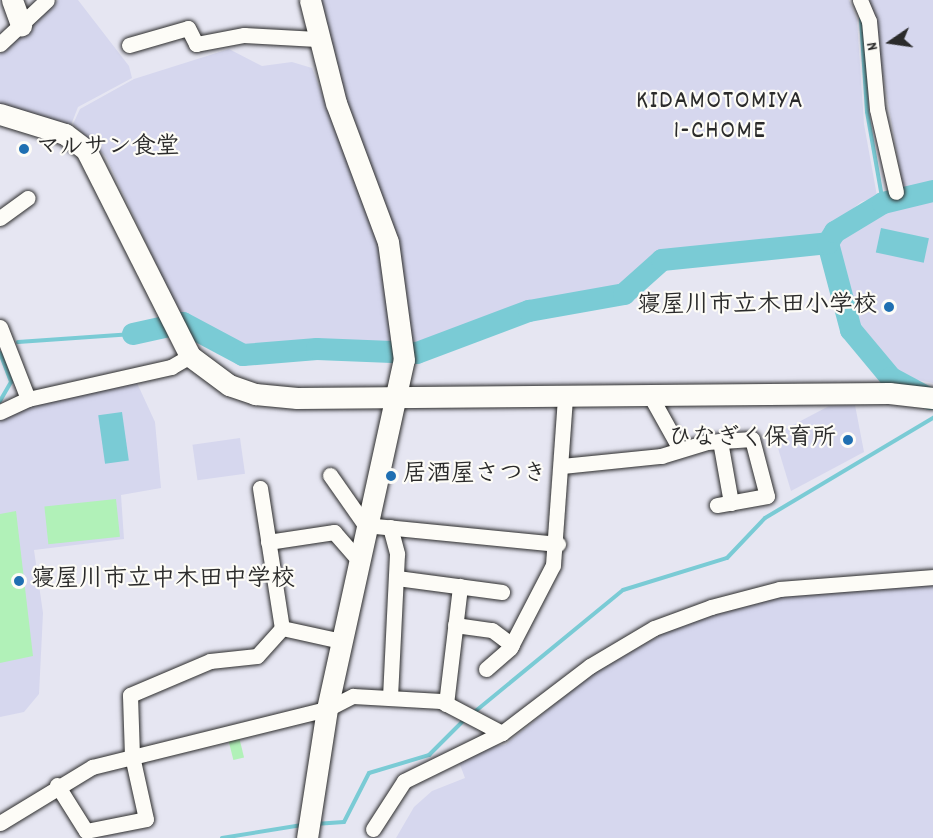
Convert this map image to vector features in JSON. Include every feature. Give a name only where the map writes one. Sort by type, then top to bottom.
[{"type":"street","points":[[12,0],[21,25]]},
{"type":"street","points":[[0,44],[47,0]]},
{"type":"street","points":[[308,829],[327,709],[365,525],[400,396],[403,352],[388,243],[317,39],[310,0]]},
{"type":"street","points":[[860,0],[869,21],[877,109],[896,192]]},
{"type":"street","points":[[129,45],[188,28],[196,44],[244,35],[317,39]]},
{"type":"street","points":[[0,114],[55,130],[86,150],[171,324],[190,356],[229,385],[255,394],[651,397],[889,393],[933,398]]},
{"type":"street","points":[[0,218],[28,198]]},
{"type":"street","points":[[0,327],[28,399]]},
{"type":"street","points":[[0,411],[28,399],[130,379],[190,356]]},
{"type":"street","points":[[486,669],[512,645],[553,565],[558,544],[565,397]]},
{"type":"street","points":[[651,397],[680,448]]},
{"type":"street","points":[[562,466],[661,456],[680,448],[720,441],[752,439],[767,496],[724,504],[720,441]]},
{"type":"street","points":[[330,475],[365,525],[558,544]]},
{"type":"street","points":[[260,488],[282,628]]},
{"type":"street","points":[[390,528],[397,578],[390,698]]},
{"type":"street","points":[[268,542],[334,532],[358,560]]},
{"type":"street","points":[[373,829],[404,781],[502,733],[645,633],[711,607],[780,589],[933,577]]},
{"type":"street","points":[[397,578],[502,592]]},
{"type":"street","points":[[446,704],[460,586]]},
{"type":"street","points":[[455,625],[492,630],[512,645]]},
{"type":"street","points":[[282,628],[341,641]]},
{"type":"street","points":[[57,785],[86,831],[146,819],[132,756],[130,695],[210,661],[256,656],[282,628]]},
{"type":"street","points":[[0,824],[57,785],[92,767],[327,709],[353,696],[446,704],[502,733]]},
{"type":"shaded area","points":[[58,0],[78,0],[129,66],[132,78],[78,107],[71,125],[0,105],[0,54]]},
{"type":"shaded area","points":[[319,0],[849,0],[857,20],[864,124],[877,196],[861,202],[823,233],[656,259],[615,293],[539,306],[412,343]]},
{"type":"shaded area","points":[[870,0],[933,0],[933,187],[904,193]]},
{"type":"shaded area","points":[[229,49],[262,66],[292,62],[312,68],[380,245],[393,348],[243,344],[179,313],[106,157],[73,124],[80,109],[134,79]]},
{"type":"shaded area","name":"寝屋川市立木田小学校","points":[[933,195],[933,383],[892,375],[853,330],[832,245],[837,234],[884,206]]},
{"type":"shaded area","name":"寝屋川市立中木田中学校","points":[[137,383],[155,422],[161,488],[121,495],[124,539],[34,550],[43,613],[39,694],[24,712],[0,717],[0,419],[54,396]]},
{"type":"shaded area","points":[[855,405],[864,452],[791,491],[774,435],[829,406]]},
{"type":"shaded area","points":[[240,438],[245,474],[197,480],[192,445]]},
{"type":"shaded area","points":[[933,584],[933,838],[396,838],[414,807],[432,791],[465,778],[459,762],[480,747],[505,745],[589,676],[678,625],[781,597]]},
{"type":"green space","points":[[116,499],[120,537],[48,544],[44,507]]},
{"type":"green space","points":[[16,511],[33,656],[0,663],[0,514]]},
{"type":"green space","points":[[239,737],[244,757],[233,760],[228,740]]},
{"type":"water","points":[[881,228],[929,238],[924,263],[876,252]]},
{"type":"water","points":[[122,412],[129,461],[105,464],[98,415]]},
{"type":"waterway","points":[[861,19],[867,112],[883,203]]},
{"type":"waterway","points":[[133,334],[183,323],[243,355],[317,349],[417,353],[529,311],[624,294],[662,260],[828,243],[835,232],[883,203],[933,191]]},
{"type":"waterway","points":[[828,243],[851,330],[891,378],[930,399]]},
{"type":"waterway","points":[[18,342],[133,334]]},
{"type":"waterway","points":[[0,353],[11,382],[0,401]]},
{"type":"waterway","points":[[472,714],[623,590],[727,558],[765,518],[933,418]]},
{"type":"waterway","points":[[315,824],[344,822],[369,773],[429,755],[466,718]]},
{"type":"waterway","points":[[222,838],[302,825]]},
{"type":"place","name":"マルサン食堂","points":[[24,149]]},
{"type":"place","name":"寝屋川市立木田小学校","points":[[889,307]]},
{"type":"place","name":"ひなぎく保育所","points":[[848,440]]},
{"type":"place","name":"居酒屋さつき","points":[[391,476]]},
{"type":"place","name":"寝屋川市立中木田中学校","points":[[19,581]]},
{"type":"district","name":"KIDAMOTOMIYA 1-CHOME","points":[[720,117]]}]
